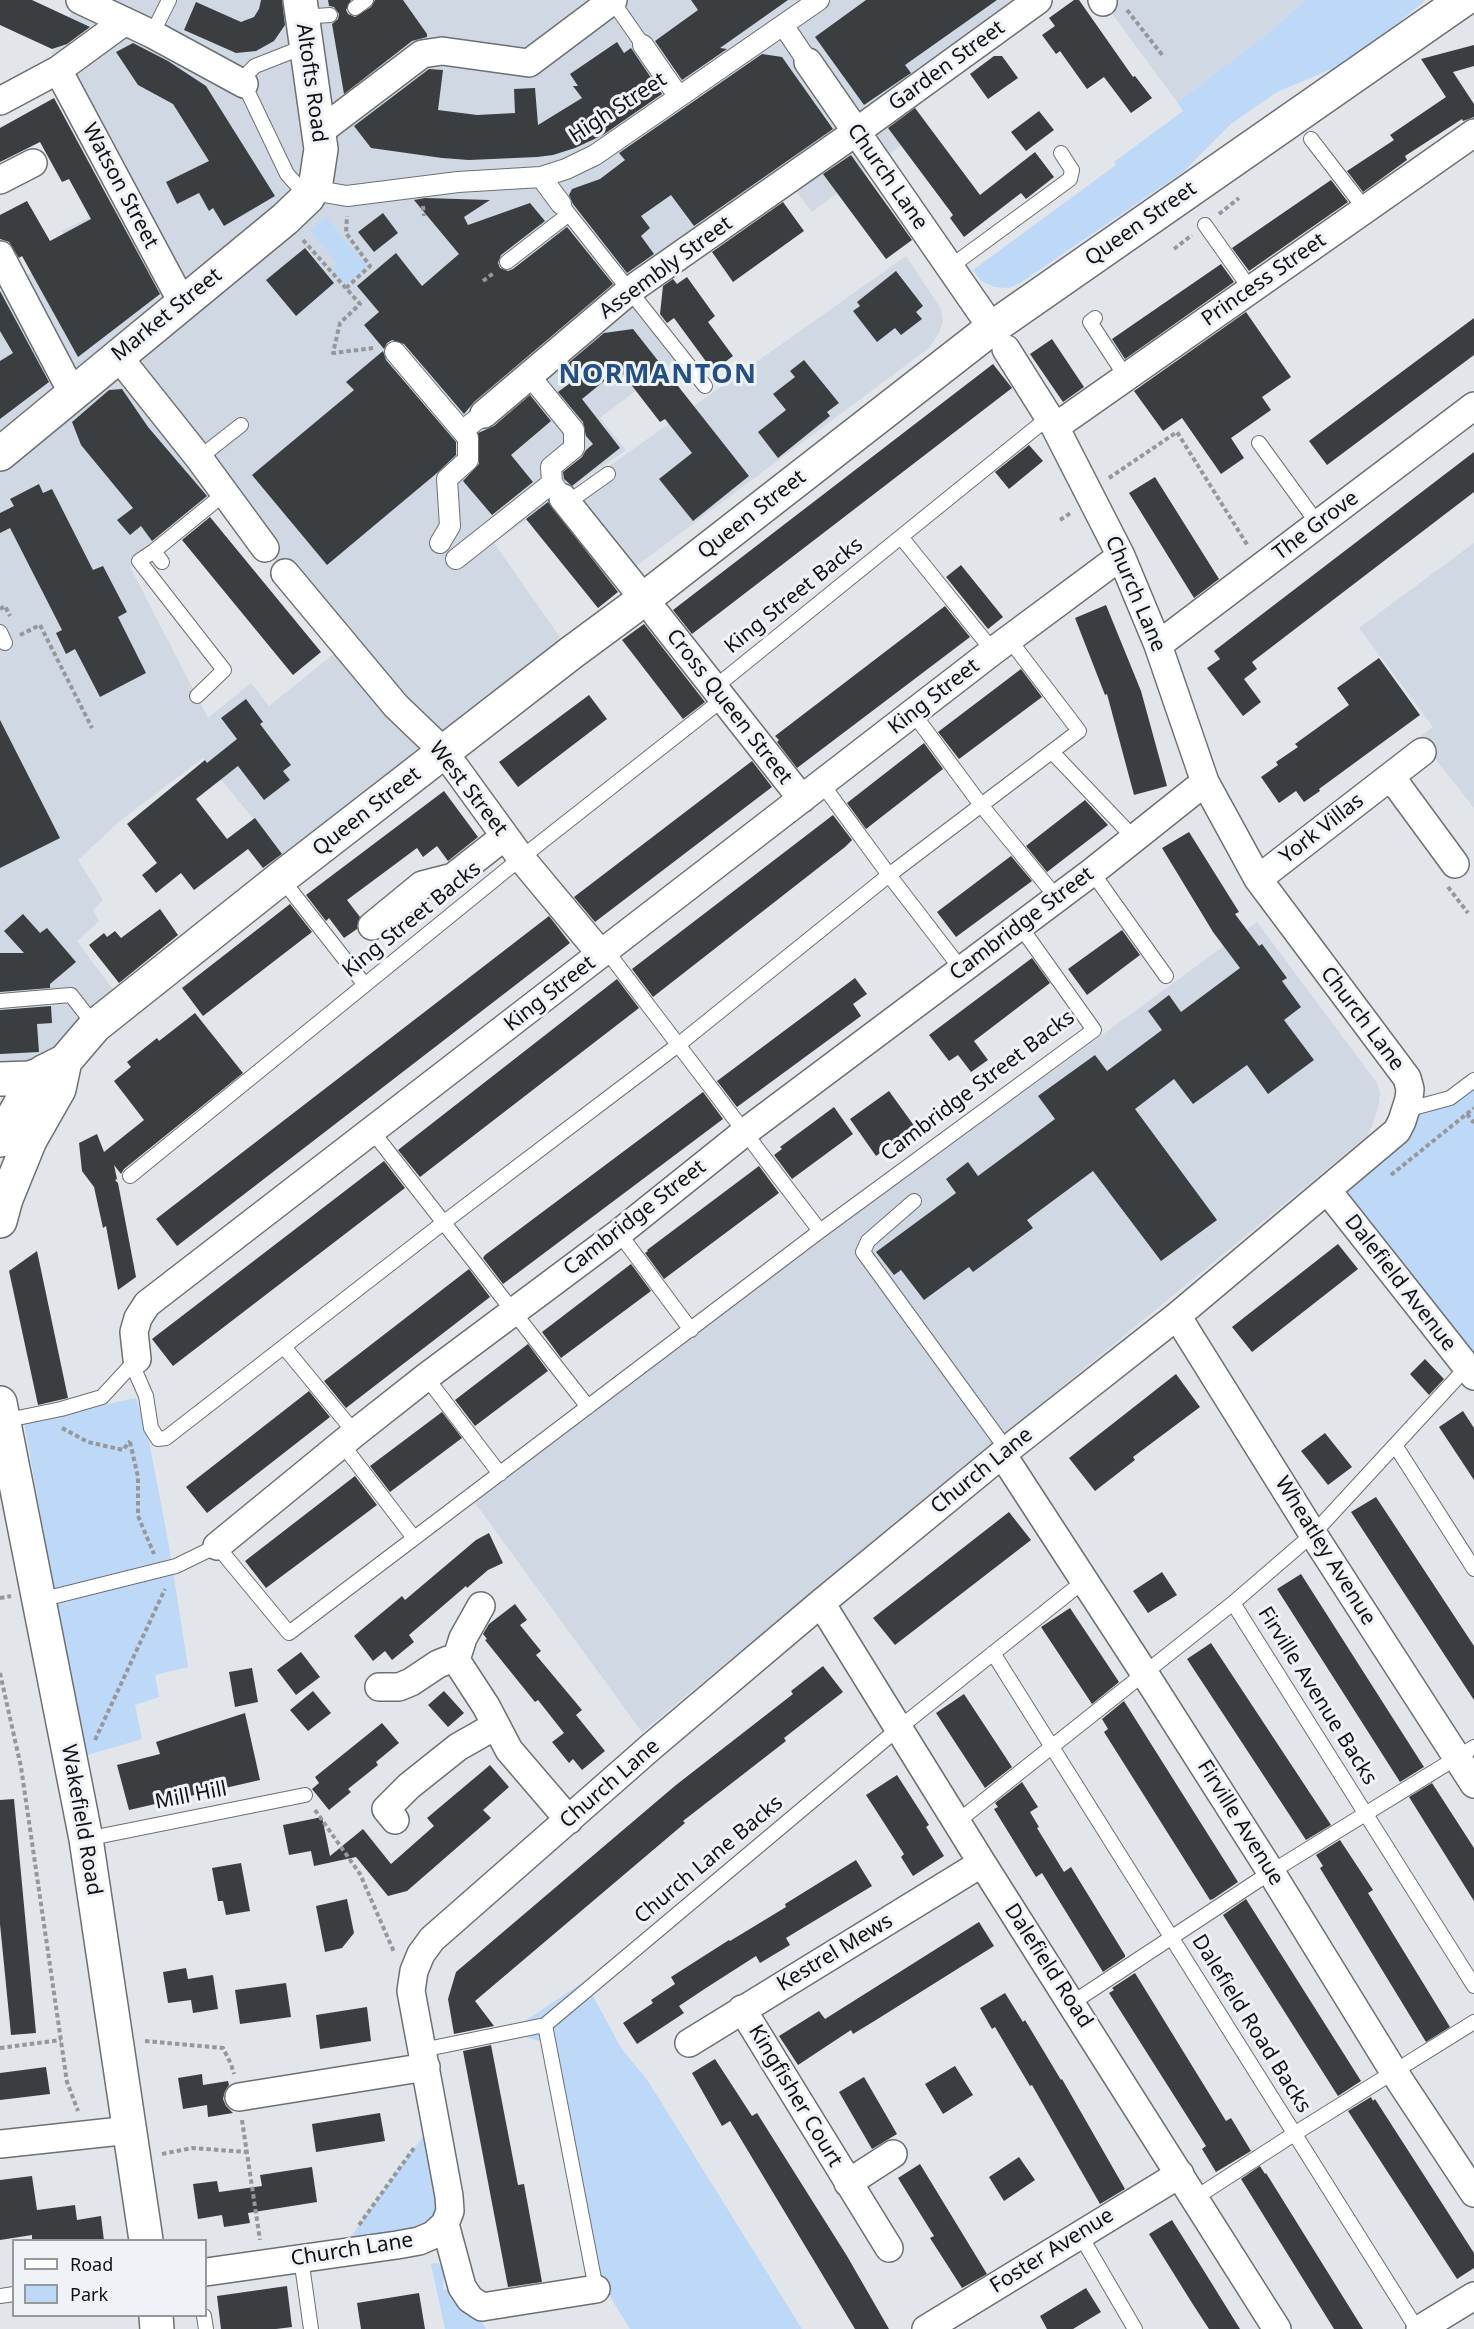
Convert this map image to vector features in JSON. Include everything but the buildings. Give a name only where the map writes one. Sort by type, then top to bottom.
[{"type":"street","points":[[80,0],[152,34],[244,84]]},
{"type":"street","name":"High Street","points":[[313,184],[347,196],[458,182],[540,177],[566,169],[595,155],[819,0]]},
{"type":"street","name":"Garden Street","points":[[856,132],[1038,0]]},
{"type":"street","name":"Queen Street","points":[[53,1067],[95,1026],[444,752],[650,607],[999,338],[1463,0]]},
{"type":"street","points":[[319,132],[422,54],[442,51],[529,63],[613,1]]},
{"type":"street","name":"Altofts Road","points":[[310,20],[321,148],[313,184]]},
{"type":"street","points":[[0,101],[58,70],[125,21]]},
{"type":"street","name":"Church Lane","points":[[207,2272],[419,2241],[433,2235],[445,2224],[450,2211],[436,2118],[411,1991],[414,1971],[421,1954],[432,1940],[661,1738],[821,1603],[1004,1452],[1178,1316],[1397,1131],[1407,1110],[1410,1089],[1407,1078],[1258,879],[1205,782],[1158,645],[1121,556],[1052,422],[999,338],[783,25]]},
{"type":"street","points":[[643,45],[679,97]]},
{"type":"street","name":"Watson Street","points":[[58,70],[182,302]]},
{"type":"street","name":"Assembly Street","points":[[484,414],[629,291],[856,132]]},
{"type":"street","name":"Princess Street","points":[[1052,422],[1126,377],[1474,133]]},
{"type":"street","points":[[0,180],[33,163]]},
{"type":"street","points":[[540,177],[565,209]]},
{"type":"street","name":"Market Street","points":[[0,454],[117,355],[285,219],[313,184]]},
{"type":"street","points":[[0,255],[72,394]]},
{"type":"street","points":[[395,352],[468,438],[468,460],[447,478],[450,526],[440,543]]},
{"type":"street","points":[[117,355],[199,458],[265,548]]},
{"type":"street","points":[[456,559],[561,495],[552,467],[574,448],[574,430],[530,376]]},
{"type":"street","name":"The Grove","points":[[1158,645],[1474,406]]},
{"type":"street","points":[[462,431],[484,414]]},
{"type":"street","name":"Cross Queen Street","points":[[561,495],[719,693],[812,791]]},
{"type":"street","name":"King Street","points":[[134,1361],[134,1332],[138,1318],[147,1304],[1001,645],[1121,556]]},
{"type":"street","name":"West Street","points":[[285,573],[396,706],[444,752],[521,858],[604,952]]},
{"type":"street","name":"York Villas","points":[[1258,879],[1422,752]]},
{"type":"street","points":[[1387,779],[1394,781],[1455,864]]},
{"type":"street","name":"Cambridge Street","points":[[218,1546],[426,1377],[619,1233],[745,1132],[1092,872],[1133,837],[1205,782]]},
{"type":"street","points":[[372,926],[422,885],[453,877],[505,836]]},
{"type":"street","points":[[0,1079],[30,1078],[53,1067],[60,1089],[10,1136],[6,1199],[0,1221]]},
{"type":"street","name":"Dalefield Avenue","points":[[1327,1190],[1470,1371]]},
{"type":"street","name":"Wheatley Avenue","points":[[1178,1316],[1313,1534],[1465,1752],[1474,1785]]},
{"type":"street","name":"Wakefield Road","points":[[2,1412],[86,1839],[146,2239]]},
{"type":"street","name":"Firville Avenue","points":[[1004,1452],[1271,1872],[1394,2072],[1474,2193]]},
{"type":"street","name":"Dalefield Road","points":[[821,1603],[982,1863],[1277,2329]]},
{"type":"street","points":[[456,1660],[463,1638],[480,1606]]},
{"type":"street","points":[[456,1660],[486,1706],[509,1750],[569,1820]]},
{"type":"street","points":[[379,1687],[399,1687],[438,1664],[456,1660]]},
{"type":"street","points":[[395,1820],[386,1809],[409,1786],[458,1747],[495,1726]]},
{"type":"street","name":"Kestrel Mews","points":[[689,2043],[982,1863]]},
{"type":"street","name":"Kingfisher Court","points":[[742,2009],[889,2248]]},
{"type":"street","points":[[239,2097],[304,2076],[424,2058]]},
{"type":"street","points":[[0,2145],[90,2134],[133,2145]]},
{"type":"street","name":"Kingfisher Court","points":[[848,2182],[893,2154]]},
{"type":"street","name":"Foster Avenue","points":[[926,2329],[1079,2233],[1180,2174]]},
{"type":"street","points":[[445,2224],[462,2287],[470,2299],[482,2307],[596,2289]]},
{"type":"street","points":[[1428,2327],[1474,2295]]},
{"type":"lane","points":[[152,34],[169,0]]},
{"type":"lane","points":[[613,1],[643,45]]},
{"type":"lane","points":[[310,20],[255,66],[247,74],[244,84],[287,174],[313,184]]},
{"type":"lane","points":[[1311,139],[1365,209]]},
{"type":"lane","points":[[950,267],[1070,179],[1072,170],[1061,153]]},
{"type":"lane","points":[[507,262],[565,209],[705,386]]},
{"type":"lane","points":[[1205,225],[1251,290]]},
{"type":"lane","points":[[1095,318],[1090,322],[1126,377]]},
{"type":"lane","name":"King Street Backs","points":[[130,1176],[521,858],[901,537],[1052,422]]},
{"type":"lane","points":[[199,458],[241,425]]},
{"type":"lane","points":[[1259,443],[1318,524]]},
{"type":"lane","points":[[561,495],[608,474]]},
{"type":"lane","points":[[197,696],[224,670],[139,561],[224,494]]},
{"type":"lane","points":[[2,1412],[35,1414],[102,1397],[134,1361],[146,1396],[151,1428],[158,1439],[166,1438],[443,1223],[678,1045],[889,875],[1079,731],[901,537]]},
{"type":"lane","points":[[154,550],[162,562]]},
{"type":"lane","points":[[913,713],[981,805],[1056,898]]},
{"type":"lane","points":[[1052,752],[1133,837]]},
{"type":"lane","points":[[812,791],[889,875],[962,970]]},
{"type":"lane","points":[[1092,872],[1166,976]]},
{"type":"lane","points":[[281,878],[365,985]]},
{"type":"lane","name":"Cambridge Street Backs","points":[[218,1546],[289,1634],[819,1231],[1094,1030],[1020,926]]},
{"type":"lane","points":[[604,952],[678,1045],[819,1231]]},
{"type":"lane","points":[[0,1001],[72,995],[95,1026]]},
{"type":"lane","points":[[1407,1110],[1450,1098],[1474,1080]]},
{"type":"lane","points":[[372,1131],[588,1407]]},
{"type":"lane","points":[[914,1201],[868,1241],[863,1252],[1004,1452]]},
{"type":"lane","points":[[619,1233],[691,1330]]},
{"type":"lane","points":[[284,1347],[414,1538]]},
{"type":"lane","name":"Firville Avenue Backs","points":[[1145,1674],[1313,1534],[1395,1445],[1470,1371]]},
{"type":"lane","points":[[426,1377],[500,1473]]},
{"type":"lane","points":[[1395,1445],[1474,1569]]},
{"type":"lane","name":"Cambridge Street","points":[[40,1600],[169,1568],[218,1546]]},
{"type":"lane","points":[[899,1728],[1084,1581]]},
{"type":"lane","name":"Firville Avenue Backs","points":[[1233,1603],[1474,1986]]},
{"type":"lane","name":"Dalefield Road Backs","points":[[993,1653],[1294,2134],[1428,2327]]},
{"type":"lane","points":[[957,1822],[1145,1674]]},
{"type":"lane","name":"Church Lane Backs","points":[[424,2058],[545,2025],[899,1728]]},
{"type":"lane","name":"Firville Avenue Backs","points":[[1271,1872],[1465,1752]]},
{"type":"lane","name":"Mill Hill","points":[[86,1839],[305,1795]]},
{"type":"lane","name":"Dalefield Road Backs","points":[[1072,2003],[1271,1872]]},
{"type":"lane","points":[[1394,2072],[1474,2022]]},
{"type":"lane","points":[[545,2025],[596,2289]]},
{"type":"lane","name":"Dalefield Road Backs","points":[[1195,2198],[1394,2072]]},
{"type":"lane","points":[[1079,2233],[1135,2329]]},
{"type":"lane","points":[[301,2258],[311,2329]]},
{"type":"path","points":[[1111,4],[1163,56]]},
{"type":"path","points":[[346,288],[370,266],[346,233],[347,196]]},
{"type":"path","points":[[285,219],[360,304],[340,323],[333,353],[390,345],[395,352]]},
{"type":"path","points":[[1088,492],[1177,432],[1261,567]]},
{"type":"path","points":[[3,638],[40,625],[92,728]]},
{"type":"path","points":[[1391,1174],[1474,1108]]},
{"type":"path","points":[[1467,1114],[1474,1123]]},
{"type":"path","points":[[35,1414],[88,1442],[123,1450],[136,1435],[151,1428]]},
{"type":"path","points":[[75,1782],[165,1588],[169,1568],[138,1516],[138,1478],[130,1442]]},
{"type":"path","points":[[165,1588],[169,1568]]},
{"type":"path","points":[[0,1673],[21,1767],[72,2101],[90,2134]]},
{"type":"path","points":[[305,1795],[360,1874],[392,1949],[414,1971]]},
{"type":"path","points":[[0,2048],[61,2040]]},
{"type":"path","points":[[340,2252],[436,2118]]},
{"type":"path","points":[[133,2145],[247,2152]]},
{"type":"shaded area","points":[[77,0],[1038,0],[907,96],[928,125],[812,212],[788,180],[629,291],[681,356],[600,418],[626,450],[494,543],[571,653],[294,868],[203,758],[121,820],[78,860],[103,900],[93,910],[99,921],[77,941],[123,1003],[95,1026],[0,1082],[0,291],[71,249],[62,231],[127,198],[51,55]],"holes":[[[224,494],[345,645],[269,706],[251,683],[208,718],[130,567]]]},
{"type":"shaded area","points":[[1102,0],[1305,0],[1271,31],[1177,102]]},
{"type":"shaded area","points":[[906,256],[941,309],[943,322],[929,348],[635,567],[571,493]]},
{"type":"shaded area","points":[[1474,543],[1474,808],[1419,738],[1433,727],[1359,628]]},
{"type":"shaded area","points":[[1257,922],[1377,1083],[1380,1093],[1379,1104],[1367,1136],[642,1732],[470,1496]]},
{"type":"green space","points":[[1305,0],[1426,0],[1389,30],[1334,68],[1277,92],[1231,124],[1183,172],[1020,283],[1009,288],[994,287],[981,281],[973,270],[1116,165],[1114,162],[1183,111],[1177,102],[1271,31]]},
{"type":"green space","points":[[326,217],[367,267],[345,285],[333,270],[339,265],[310,230]]},
{"type":"green space","points":[[1474,1080],[1474,1376],[1327,1190],[1402,1121]]},
{"type":"green space","points":[[136,1398],[150,1446],[188,1667],[155,1675],[159,1697],[135,1705],[142,1739],[84,1756],[24,1422]]},
{"type":"green space","points":[[585,1981],[621,2048],[648,2081],[802,2329],[630,2329],[606,2290],[596,2289],[549,2044],[526,2037],[522,2023]]},
{"type":"green space","points":[[436,2118],[445,2224],[340,2252]]},
{"type":"green space","points":[[438,2263],[444,2270],[443,2290],[462,2287],[486,2329],[445,2329],[431,2264]]},
{"type":"district","name":"NORMANTON","points":[[658,375]]}]
